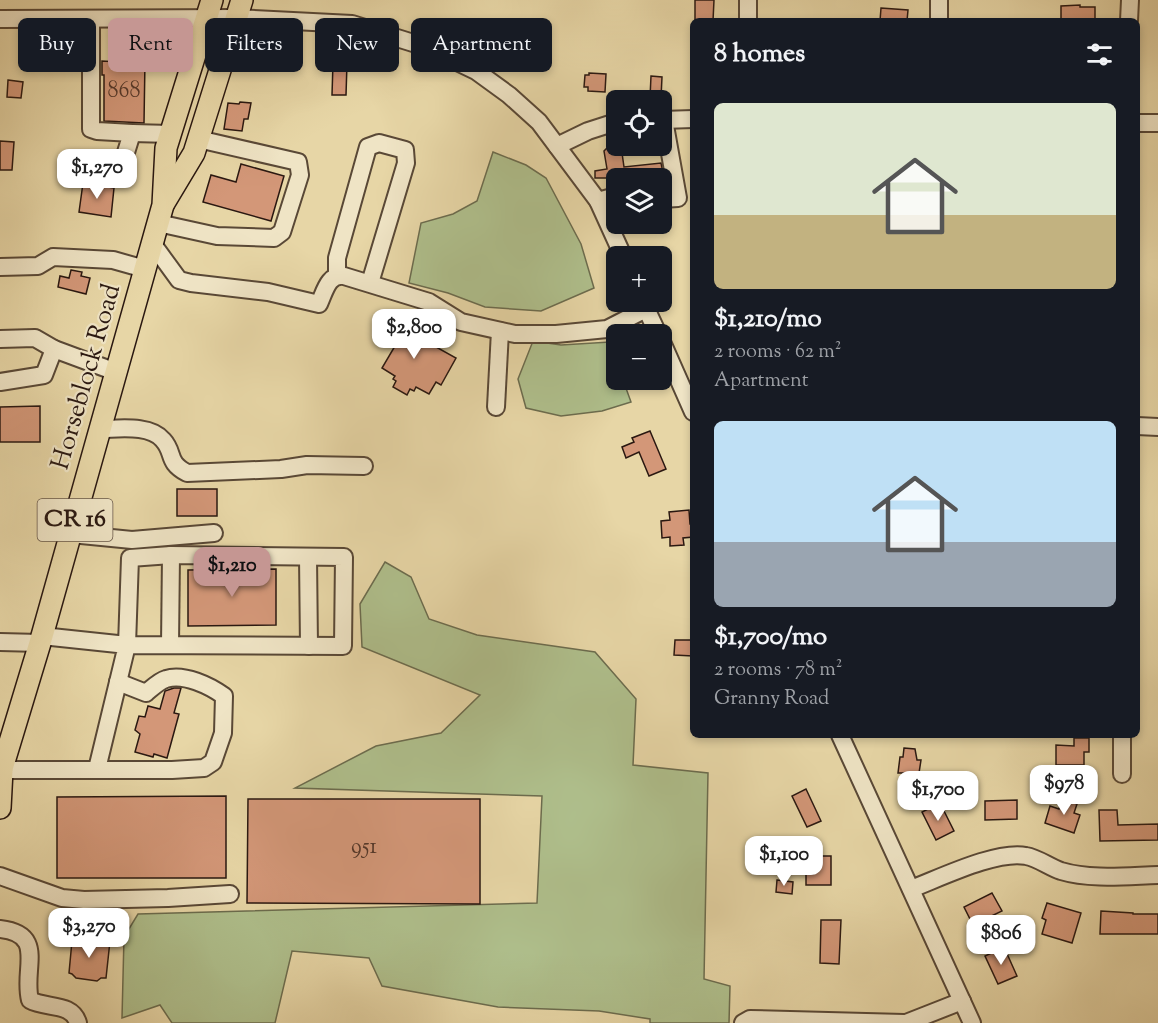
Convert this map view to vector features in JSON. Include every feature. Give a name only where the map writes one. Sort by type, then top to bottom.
[{"type":"main road","name":"Horseblock Road","points":[[0,808],[1,773],[41,640],[158,224],[166,148],[209,9]]},
{"type":"main road","name":"Horseblock Road","points":[[158,224],[194,153],[239,9]]},
{"type":"street","points":[[748,0],[748,18]]},
{"type":"street","points":[[939,0],[939,18]]},
{"type":"street","points":[[1129,18],[1130,0]]},
{"type":"street","points":[[96,19],[209,9],[239,9],[352,24],[426,47],[476,71],[510,95],[539,122],[598,201],[618,246]]},
{"type":"street","points":[[0,19],[18,19]]},
{"type":"street","points":[[92,72],[91,129],[171,134]]},
{"type":"street","points":[[672,120],[690,119]]},
{"type":"street","points":[[1140,123],[1158,123]]},
{"type":"street","points":[[557,146],[606,125]]},
{"type":"street","points":[[118,178],[132,133]]},
{"type":"street","points":[[158,224],[217,236],[274,238],[282,232],[300,175],[298,162],[198,139]]},
{"type":"street","points":[[337,275],[337,258],[368,147],[379,143],[405,150],[406,163],[370,283]]},
{"type":"street","points":[[670,156],[678,198],[672,198]]},
{"type":"street","points":[[598,201],[606,199]]},
{"type":"street","points":[[158,224],[179,280],[191,283],[268,292],[319,304],[331,278],[337,275],[429,302],[461,322],[515,334],[556,334],[607,329],[634,312]]},
{"type":"street","points":[[0,267],[38,266],[53,257],[113,260],[145,269]]},
{"type":"street","points":[[496,407],[500,331]]},
{"type":"street","points":[[0,339],[35,338],[54,349],[116,372]]},
{"type":"street","points":[[0,382],[44,375],[54,349]]},
{"type":"street","points":[[672,365],[690,405]]},
{"type":"street","points":[[1140,426],[1158,427]]},
{"type":"street","points":[[100,429],[144,430],[155,434],[164,440],[176,467],[187,473],[281,469],[307,465],[364,466]]},
{"type":"street","points":[[70,534],[132,540],[214,533]]},
{"type":"street","points":[[0,642],[41,640],[127,645],[343,646],[344,557],[171,555],[130,558],[127,645],[97,769]]},
{"type":"street","points":[[170,645],[171,555]]},
{"type":"street","points":[[304,557],[309,646]]},
{"type":"street","points":[[1,773],[97,769],[172,770],[204,768],[213,762],[223,733],[224,696],[213,689],[174,678],[165,679],[147,693],[118,682]]},
{"type":"street","points":[[841,738],[972,1023]]},
{"type":"street","points":[[1122,738],[1122,774]]},
{"type":"street","points":[[911,889],[984,861],[1005,856],[1026,856],[1060,870],[1085,876],[1158,875]]},
{"type":"street","points":[[0,876],[62,897],[84,900],[230,894]]},
{"type":"street","points":[[0,929],[15,931],[26,939],[30,952],[27,989],[30,1000],[38,1004],[67,1008],[76,1016],[78,1023]]},
{"type":"street","points":[[743,1023],[750,1019],[905,1023],[962,1001]]},
{"type":"green space","points":[[493,152],[526,165],[546,178],[581,244],[594,288],[541,311],[485,307],[448,293],[409,283],[421,223],[453,214],[477,201]]},
{"type":"green space","points":[[533,341],[561,345],[606,342],[606,390],[627,390],[631,402],[602,411],[561,416],[526,408],[518,379]]},
{"type":"green space","points":[[385,562],[411,577],[429,619],[477,635],[595,652],[636,699],[633,765],[708,773],[704,979],[730,986],[729,1023],[650,1023],[650,1019],[599,1011],[498,1007],[382,986],[369,958],[292,951],[275,1023],[172,1023],[160,1005],[122,1018],[124,937],[138,914],[537,903],[542,796],[295,788],[376,746],[441,733],[480,695],[362,647],[360,604]]},
{"type":"building","points":[[695,0],[714,0],[713,18],[695,18]]},
{"type":"building","points":[[1061,6],[1095,7],[1095,18],[1061,18]]},
{"type":"building","points":[[881,8],[908,10],[907,18],[880,18]]},
{"type":"building","points":[[102,61],[108,61],[108,72],[145,72],[144,123],[104,121]]},
{"type":"building","points":[[333,72],[347,72],[346,95],[332,95]]},
{"type":"building","points":[[589,73],[606,74],[605,92],[588,91],[588,87],[584,87],[585,75]]},
{"type":"building","points":[[651,76],[662,77],[661,90],[650,90]]},
{"type":"building","points":[[8,80],[23,82],[21,98],[7,97]]},
{"type":"building","points":[[240,102],[251,103],[248,119],[244,119],[242,131],[224,129],[228,103],[239,104]]},
{"type":"building","points":[[0,141],[14,142],[12,170],[0,170]]},
{"type":"building","points":[[606,149],[606,156],[622,156],[624,167],[661,163],[662,168],[607,168],[604,151]]},
{"type":"building","points":[[241,164],[284,176],[271,221],[203,202],[211,175],[236,182]]},
{"type":"building","points":[[606,169],[606,178],[595,178],[595,171]]},
{"type":"building","points":[[83,183],[114,188],[111,217],[79,212]]},
{"type":"building","points":[[71,270],[82,272],[81,276],[90,278],[86,294],[58,287],[60,276],[69,278]]},
{"type":"building","points":[[384,318],[456,358],[441,385],[436,382],[429,394],[416,387],[414,391],[410,389],[407,395],[393,387],[396,381],[393,379],[395,376],[382,368],[395,346],[375,335]]},
{"type":"building","points":[[40,406],[40,442],[0,442],[0,407]]},
{"type":"building","points":[[650,431],[666,469],[649,476],[639,452],[626,458],[622,447],[634,442],[632,438]]},
{"type":"building","points":[[177,489],[217,489],[217,516],[177,516]]},
{"type":"building","points":[[689,510],[690,537],[683,538],[684,545],[670,546],[670,537],[662,538],[661,521],[670,520],[669,512]]},
{"type":"building","points":[[276,569],[276,625],[188,626],[188,570]]},
{"type":"building","points":[[675,640],[690,640],[690,656],[674,655]]},
{"type":"building","points":[[181,688],[174,713],[179,714],[167,758],[135,752],[140,734],[135,730],[139,716],[145,717],[148,706],[160,709],[165,691]]},
{"type":"building","points":[[1074,738],[1089,738],[1089,752],[1084,752],[1084,765],[1056,765],[1056,745],[1074,746]]},
{"type":"building","points":[[904,748],[915,749],[917,760],[921,760],[919,773],[898,773]]},
{"type":"building","points":[[806,789],[821,821],[807,827],[792,796]]},
{"type":"building","points":[[226,796],[226,878],[57,878],[57,797]]},
{"type":"building","points":[[248,799],[480,799],[480,904],[247,903]]},
{"type":"building","points":[[1062,799],[1077,804],[1074,813],[1080,815],[1074,833],[1045,823],[1050,806],[1059,809]]},
{"type":"building","points":[[1017,800],[1017,819],[985,820],[985,801]]},
{"type":"building","points":[[940,803],[954,831],[936,840],[922,812]]},
{"type":"building","points":[[1099,810],[1117,810],[1118,825],[1158,824],[1158,840],[1100,841]]},
{"type":"building","points":[[813,856],[831,856],[831,885],[806,885],[806,873],[813,874]]},
{"type":"building","points":[[777,880],[793,882],[792,894],[776,892]]},
{"type":"building","points":[[992,893],[1002,911],[973,925],[964,907]]},
{"type":"building","points":[[1047,903],[1081,913],[1072,943],[1042,934],[1046,920],[1042,918]]},
{"type":"building","points":[[1101,911],[1158,914],[1158,934],[1100,934]]},
{"type":"building","points":[[821,920],[841,920],[839,964],[820,963]]},
{"type":"building","points":[[78,938],[110,941],[106,978],[97,981],[76,978],[69,973],[72,941],[78,941]]},
{"type":"building","points":[[1004,947],[1017,976],[998,984],[985,956]]}]
